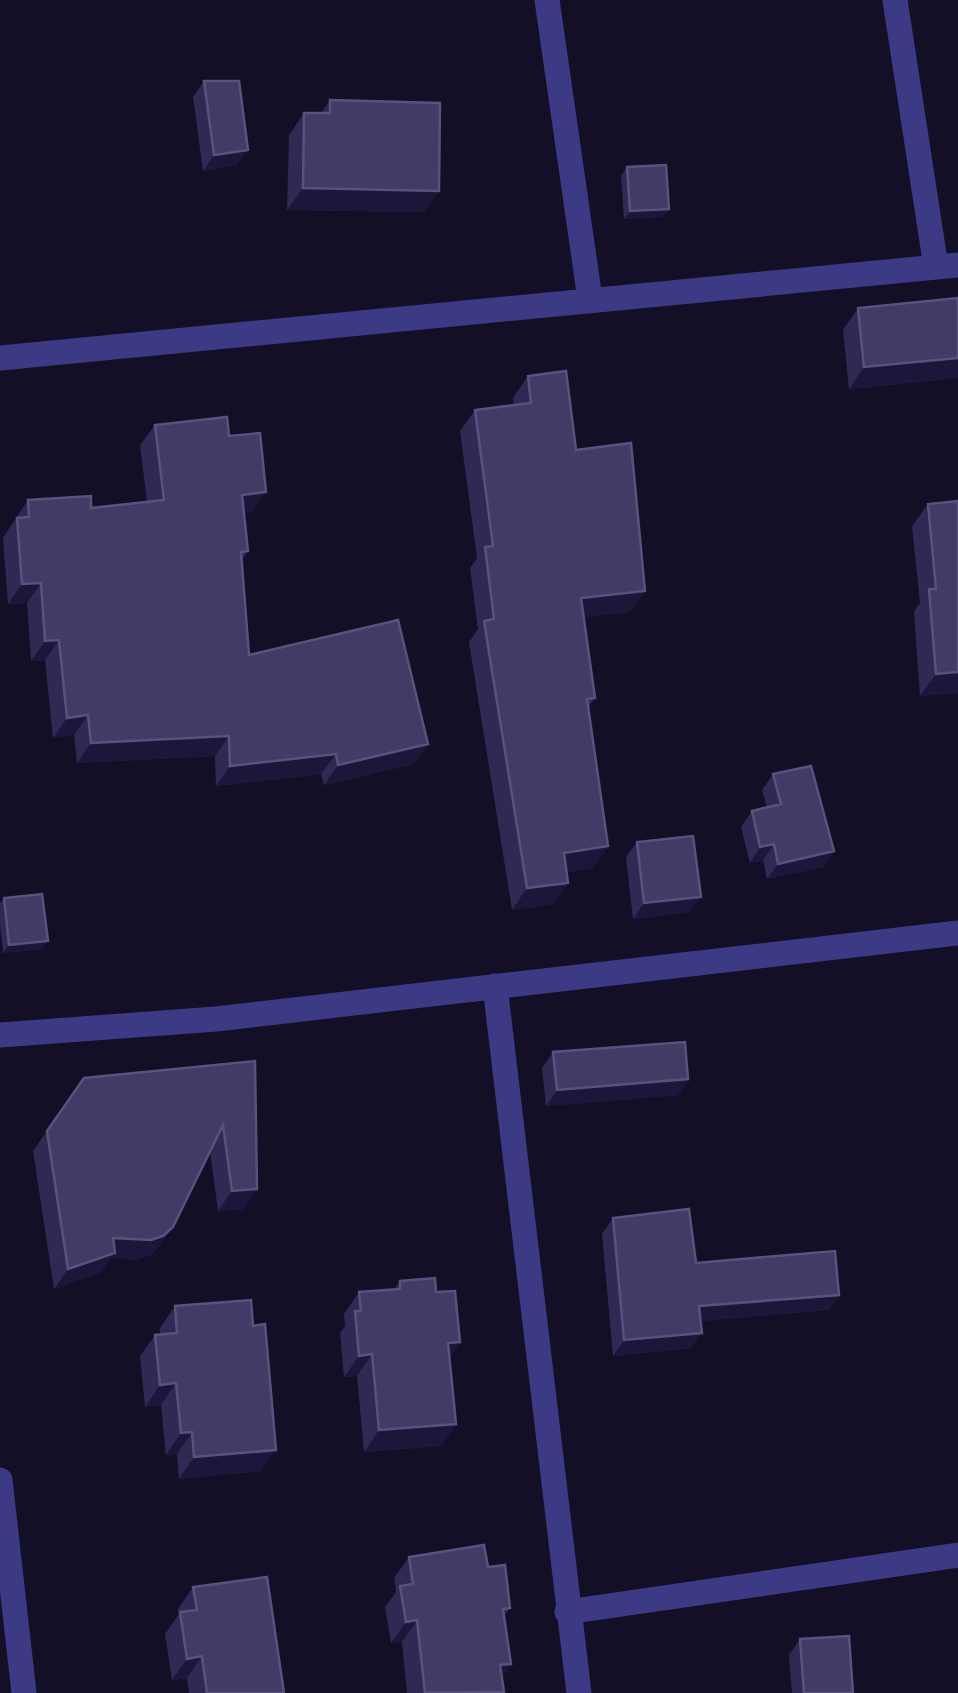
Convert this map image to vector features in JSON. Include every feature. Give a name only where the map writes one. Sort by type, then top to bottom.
[{"type":"street","points":[[546,0],[590,299]]},
{"type":"street","points":[[0,358],[947,266],[895,0]]},
{"type":"street","points":[[0,1035],[216,1019],[958,933]]},
{"type":"street","points":[[496,986],[579,1693]]},
{"type":"street","points":[[0,1480],[24,1693]]},
{"type":"street","points":[[568,1612],[958,1555]]},
{"type":"building","points":[[204,81],[239,81],[248,150],[214,155]]},
{"type":"building","points":[[330,100],[440,103],[439,191],[303,188],[304,113],[330,113]]},
{"type":"building","points":[[666,165],[669,209],[630,211],[627,167]]},
{"type":"building","points":[[958,298],[958,358],[864,367],[858,308]]},
{"type":"building","points":[[566,371],[576,450],[631,443],[645,591],[581,598],[595,698],[587,699],[608,846],[564,853],[568,883],[527,888],[484,621],[494,619],[485,547],[493,546],[475,410],[531,403],[528,376]]},
{"type":"building","points":[[227,417],[229,436],[260,433],[266,492],[242,495],[248,551],[241,552],[249,655],[398,620],[428,744],[338,765],[336,754],[230,766],[229,736],[91,743],[88,715],[67,718],[59,640],[45,641],[41,583],[22,584],[17,518],[29,517],[28,500],[91,496],[91,508],[164,500],[155,425]]},
{"type":"building","points":[[958,501],[958,672],[936,674],[929,589],[936,589],[928,504]]},
{"type":"building","points":[[811,766],[834,851],[778,864],[774,844],[760,847],[752,811],[781,804],[773,774]]},
{"type":"building","points":[[693,836],[701,897],[644,903],[637,842]]},
{"type":"building","points":[[42,894],[48,941],[9,945],[4,898]]},
{"type":"building","points":[[685,1042],[688,1079],[557,1090],[553,1052]]},
{"type":"building","points":[[255,1061],[257,1189],[232,1191],[223,1125],[173,1227],[151,1240],[113,1238],[115,1253],[68,1269],[47,1131],[84,1078]]},
{"type":"building","points":[[689,1209],[696,1263],[835,1251],[839,1295],[699,1306],[702,1333],[624,1340],[613,1218]]},
{"type":"building","points":[[435,1278],[436,1292],[455,1291],[460,1342],[448,1343],[456,1424],[379,1430],[372,1354],[359,1356],[355,1311],[361,1311],[359,1292],[400,1289],[400,1281]]},
{"type":"building","points":[[251,1300],[253,1326],[265,1324],[276,1450],[194,1457],[192,1432],[181,1433],[176,1383],[160,1385],[155,1335],[177,1333],[175,1306]]},
{"type":"building","points":[[484,1545],[488,1567],[505,1565],[510,1608],[503,1609],[511,1664],[500,1665],[504,1692],[425,1693],[417,1620],[406,1622],[400,1586],[413,1584],[409,1557]]},
{"type":"building","points":[[267,1577],[284,1693],[207,1693],[202,1656],[187,1659],[180,1612],[197,1610],[193,1587]]},
{"type":"building","points":[[849,1636],[853,1693],[804,1693],[800,1639]]}]
